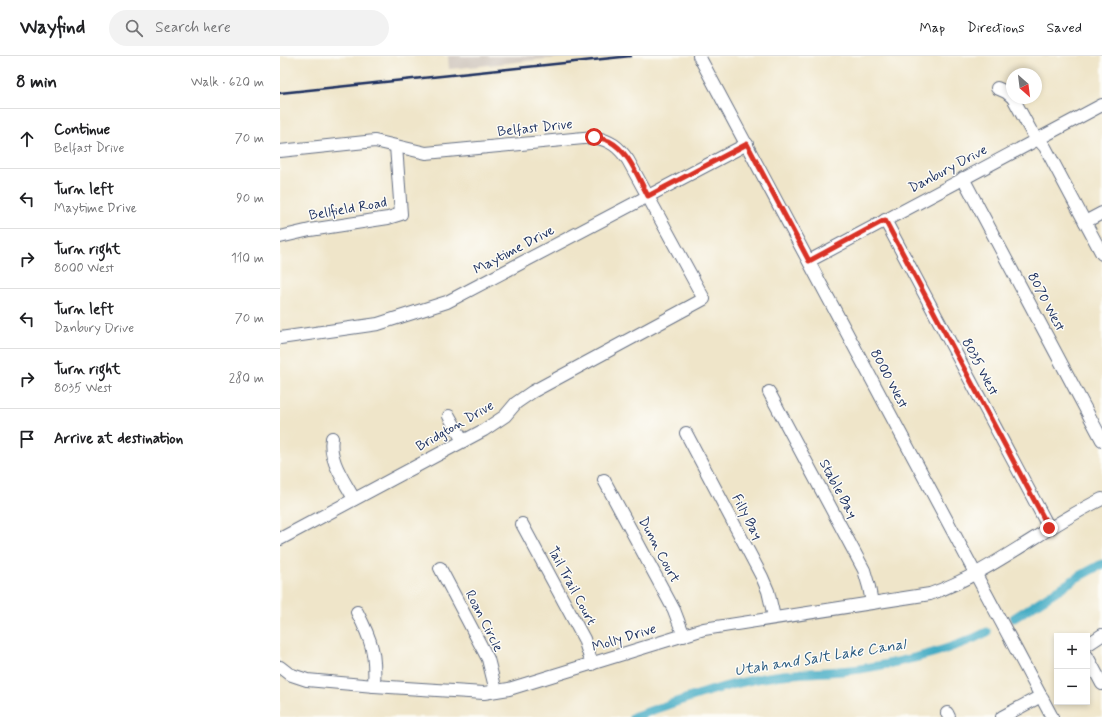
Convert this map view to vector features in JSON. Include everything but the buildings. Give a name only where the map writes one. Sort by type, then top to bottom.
[{"type":"street","name":"8000 West","points":[[699,56],[1052,717]]},
{"type":"street","points":[[997,88],[1006,92]]},
{"type":"street","points":[[1015,104],[1031,131],[1045,147],[1102,254]]},
{"type":"street","name":"Danbury Drive","points":[[809,261],[1102,104]]},
{"type":"street","name":"Belfast Drive","points":[[280,151],[375,141],[426,153],[594,137],[608,140],[619,147],[628,160],[704,299]]},
{"type":"street","name":"Maytime Drive","points":[[280,338],[378,324],[436,306],[466,293],[747,144]]},
{"type":"street","name":"Bellfield Road","points":[[280,237],[310,230],[388,218],[401,214],[396,146]]},
{"type":"street","name":"8070 West","points":[[963,178],[1102,440]]},
{"type":"street","points":[[1085,222],[1102,213]]},
{"type":"street","name":"8035 West","points":[[885,220],[1049,528]]},
{"type":"street","name":"Bridgton Drive","points":[[280,539],[462,442],[505,416],[516,403],[532,392],[704,299]]},
{"type":"street","name":"Stable Bay","points":[[769,392],[864,570],[872,603]]},
{"type":"street","points":[[449,416],[462,442]]},
{"type":"street","name":"Filly Bay","points":[[686,433],[762,577],[768,591],[774,617]]},
{"type":"street","points":[[332,438],[330,448],[332,459],[354,499]]},
{"type":"street","name":"Dunn Court","points":[[604,480],[667,598],[684,636]]},
{"type":"street","name":"Molly Drive","points":[[280,667],[289,674],[307,680],[470,693],[496,691],[592,664],[704,629],[930,594],[949,587],[976,573],[1049,528],[1102,499]]},
{"type":"street","name":"Tail Trail Court","points":[[522,524],[584,639],[592,664]]},
{"type":"street","name":"Roan Circle","points":[[440,568],[488,660],[496,691]]},
{"type":"street","points":[[357,612],[372,644],[375,658],[374,686]]},
{"type":"street","points":[[1090,642],[1102,635]]},
{"type":"street","points":[[1090,662],[1102,684]]},
{"type":"street","points":[[1002,717],[1041,696]]},
{"type":"shaded area","points":[[448,56],[576,56],[449,69]]},
{"type":"waterway","name":"Utah and Salt Lake Canal","points":[[1014,618],[1078,577],[1102,564]]},
{"type":"waterway","name":"Utah and Salt Lake Canal","points":[[633,717],[703,693],[739,683],[775,676],[860,669],[892,663],[941,651],[987,632]]},
{"type":"railway","points":[[280,93],[631,56]]},
{"type":"route","points":[[594,137],[608,140],[619,147],[648,196],[747,144],[809,261],[885,220],[1049,528]]}]
